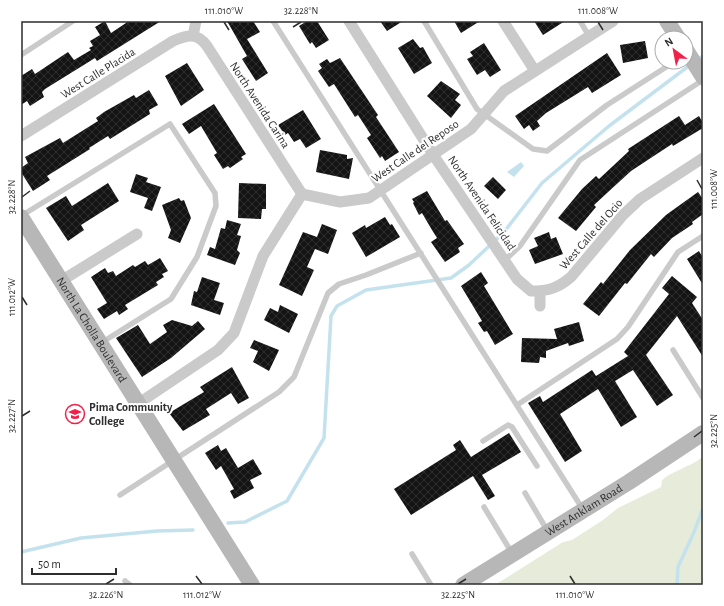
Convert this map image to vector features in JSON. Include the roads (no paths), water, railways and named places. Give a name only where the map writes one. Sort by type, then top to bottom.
[{"type":"street","points":[[192,35],[196,21]]},
{"type":"street","name":"North Avenida Felicidad","points":[[350,21],[434,156],[517,279],[525,287],[537,291]]},
{"type":"street","points":[[503,21],[535,71]]},
{"type":"street","name":"West Calle del Reposo","points":[[302,194],[340,202],[369,198],[382,191],[471,129],[504,91],[613,21]]},
{"type":"street","points":[[667,21],[673,30]]},
{"type":"street","name":"West Calle Placida","points":[[21,136],[173,42],[192,35]]},
{"type":"street","name":"North Avenida Carina","points":[[192,35],[201,38],[207,46],[302,194]]},
{"type":"street","points":[[694,63],[703,77]]},
{"type":"street","name":"West Calle del Ocio","points":[[537,291],[554,290],[571,277],[623,216],[640,199],[703,158]]},
{"type":"street","points":[[139,403],[218,350],[234,334],[263,256],[302,194]]},
{"type":"street","name":"North La Cholla Boulevard","points":[[21,217],[252,585]]},
{"type":"street","points":[[61,281],[137,234]]},
{"type":"street","points":[[537,291],[540,306]]},
{"type":"street","name":"West Anklam Road","points":[[463,585],[584,510],[703,433]]},
{"type":"lane","points":[[21,55],[73,21]]},
{"type":"lane","points":[[273,21],[584,510]]},
{"type":"lane","points":[[424,21],[477,108],[533,149],[548,151],[607,105],[662,70]]},
{"type":"lane","points":[[580,21],[589,36]]},
{"type":"lane","points":[[505,260],[520,246],[580,160],[703,80]]},
{"type":"lane","points":[[21,217],[170,124],[215,193],[216,206],[197,257],[171,299],[100,343]]},
{"type":"lane","points":[[517,405],[617,339],[628,327],[678,252],[703,236]]},
{"type":"lane","points":[[120,495],[279,392],[294,377],[328,293],[339,284],[421,253]]},
{"type":"lane","points":[[673,350],[703,398]]},
{"type":"lane","points":[[483,442],[508,425],[512,427],[537,466]]},
{"type":"lane","points":[[525,493],[548,532]]},
{"type":"lane","points":[[484,507],[513,554]]},
{"type":"lane","points":[[412,554],[431,585]]},
{"type":"lane","points":[[125,581],[130,585]]},
{"type":"water","points":[[521,162],[524,166],[514,177],[507,172]]},
{"type":"waterway","points":[[697,60],[703,56]]},
{"type":"waterway","points":[[228,523],[245,522],[287,501],[324,438],[331,316],[337,306],[366,290],[451,278],[469,265],[504,232],[542,183],[609,126],[683,70]]},
{"type":"waterway","points":[[677,585],[678,567],[703,508]]},
{"type":"waterway","points":[[21,552],[81,538],[157,531],[193,530]]},
{"type":"place","name":"Pima Community College","points":[[75,414]]}]
